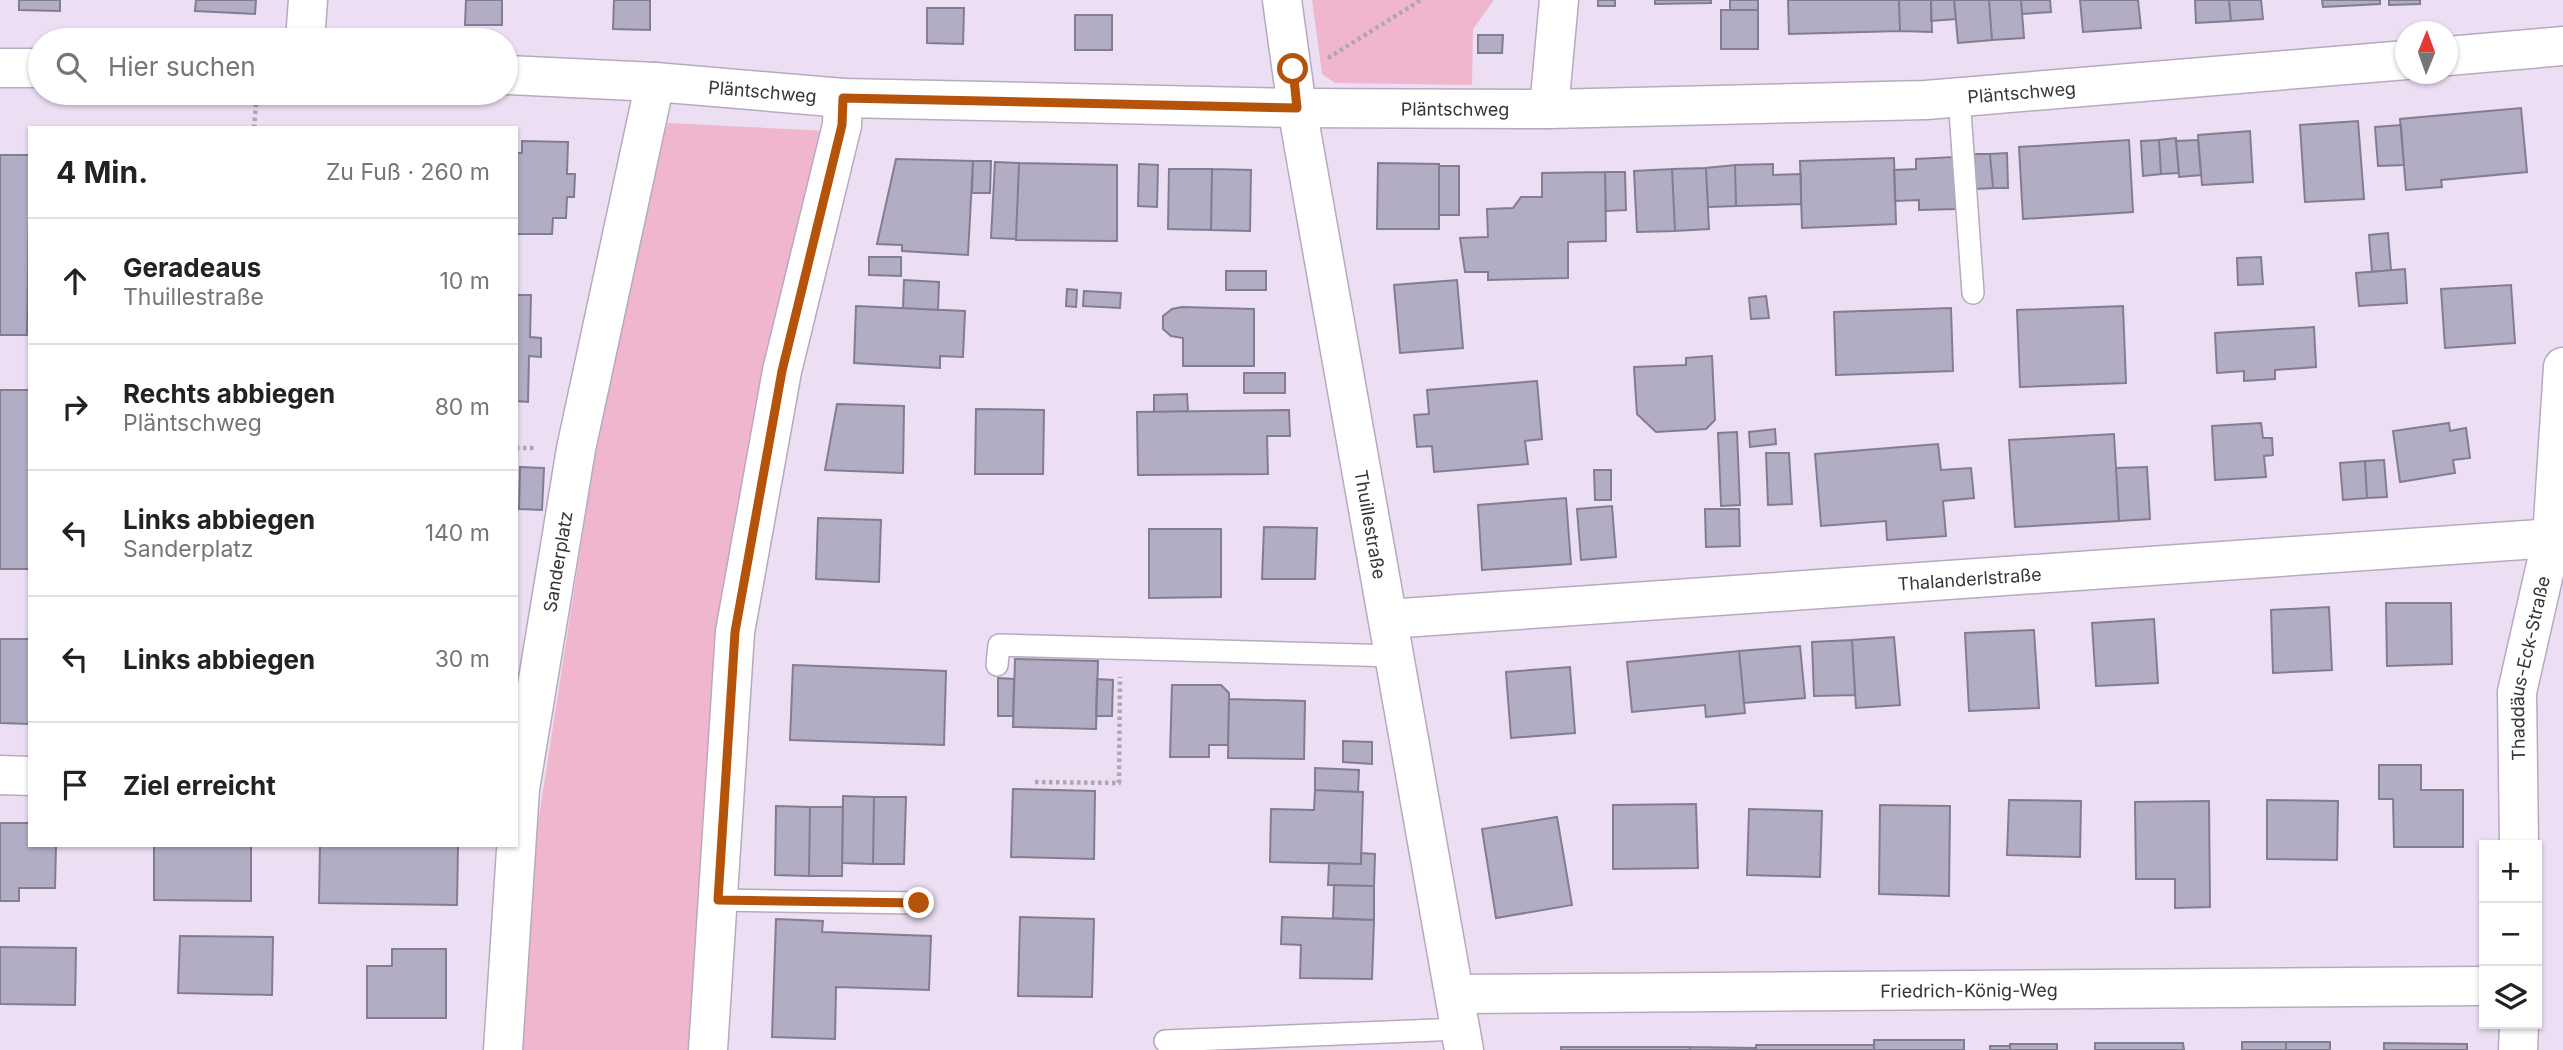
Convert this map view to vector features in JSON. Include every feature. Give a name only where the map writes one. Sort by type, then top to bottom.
[{"type":"street","points":[[306,28],[308,0]]},
{"type":"street","name":"Thuillestraße","points":[[1282,0],[1297,108],[1460,1024]]},
{"type":"street","points":[[1549,109],[1559,0]]},
{"type":"street","points":[[2458,55],[2563,46]]},
{"type":"street","name":"Pläntschweg","points":[[518,76],[655,82],[843,98],[1297,108],[1549,109],[1959,97],[2395,61]]},
{"type":"street","points":[[0,68],[28,68]]},
{"type":"street","name":"Sanderplatz","points":[[518,789],[576,449],[655,82]]},
{"type":"street","points":[[708,1050],[735,632],[782,371],[842,125],[843,98]]},
{"type":"street","name":"Thaddäus-Eck-Straße","points":[[2519,840],[2517,692],[2552,538],[2563,367]]},
{"type":"street","name":"Thalanderlstraße","points":[[1392,638],[2552,538]]},
{"type":"street","points":[[0,775],[28,776]]},
{"type":"street","name":"Sanderplatz","points":[[503,1050],[515,847]]},
{"type":"street","name":"Friedrich-König-Weg","points":[[1460,1024],[2479,986]]},
{"type":"street","points":[[2518,1050],[2519,1029]]},
{"type":"lane","points":[[1959,97],[1973,293]]},
{"type":"lane","points":[[997,665],[999,645],[1121,648],[1392,638]]},
{"type":"lane","points":[[718,900],[919,903]]},
{"type":"lane","points":[[1165,1041],[1460,1024]]},
{"type":"path","points":[[1293,69],[1331,57],[1421,0]]},
{"type":"path","points":[[254,126],[256,105]]},
{"type":"path","points":[[1035,782],[1119,783],[1121,648]]},
{"type":"shaded area","points":[[1312,0],[1494,0],[1473,29],[1472,85],[1335,83],[1322,74]]},
{"type":"shaded area","points":[[668,123],[826,131],[761,375],[722,605],[693,1050],[516,1050],[535,843],[594,461],[655,160]]},
{"type":"building","points":[[19,0],[60,0],[60,11],[19,10]]},
{"type":"building","points":[[196,0],[256,0],[255,14],[195,11]]},
{"type":"building","points":[[466,0],[502,0],[502,25],[465,25]]},
{"type":"building","points":[[614,0],[650,0],[650,30],[613,29]]},
{"type":"building","points":[[1598,0],[1615,0],[1615,6],[1598,6]]},
{"type":"building","points":[[1655,0],[1711,0],[1711,3],[1655,4]]},
{"type":"building","points":[[1730,0],[1758,0],[1758,10],[1730,10]]},
{"type":"building","points":[[1788,0],[1899,0],[1900,31],[1789,34]]},
{"type":"building","points":[[1899,0],[1931,0],[1932,32],[1900,31]]},
{"type":"building","points":[[1931,0],[1954,0],[1956,19],[1931,21]]},
{"type":"building","points":[[1954,0],[1989,0],[1992,40],[1958,43]]},
{"type":"building","points":[[1989,0],[2021,0],[2024,38],[1992,40]]},
{"type":"building","points":[[2021,0],[2050,0],[2051,12],[2022,14]]},
{"type":"building","points":[[2080,0],[2138,0],[2141,28],[2083,32]]},
{"type":"building","points":[[2195,0],[2229,0],[2231,21],[2196,23]]},
{"type":"building","points":[[2229,0],[2261,0],[2263,19],[2231,21]]},
{"type":"building","points":[[2322,0],[2380,0],[2380,4],[2323,7]]},
{"type":"building","points":[[2389,0],[2420,0],[2420,4],[2389,5]]},
{"type":"building","points":[[927,8],[964,8],[963,44],[927,43]]},
{"type":"building","points":[[1721,10],[1758,10],[1758,49],[1721,49]]},
{"type":"building","points":[[1075,15],[1112,15],[1112,50],[1075,50]]},
{"type":"building","points":[[1478,35],[1503,35],[1502,53],[1478,53]]},
{"type":"building","points":[[2521,108],[2527,172],[2441,180],[2442,187],[2406,190],[2400,119]]},
{"type":"building","points":[[2358,121],[2364,199],[2305,202],[2300,125]]},
{"type":"building","points":[[2401,125],[2404,165],[2378,166],[2375,127]]},
{"type":"building","points":[[2250,131],[2253,182],[2202,185],[2198,135]]},
{"type":"building","points":[[2176,138],[2179,173],[2161,174],[2159,140]]},
{"type":"building","points":[[2129,140],[2133,212],[2023,219],[2019,147]]},
{"type":"building","points":[[2159,140],[2161,174],[2143,176],[2141,141]]},
{"type":"building","points":[[2198,140],[2201,175],[2179,177],[2176,141]]},
{"type":"building","points":[[522,141],[568,142],[567,174],[575,174],[574,197],[567,197],[566,218],[553,218],[552,234],[518,234],[518,153],[522,153]]},
{"type":"building","points":[[2007,153],[2008,188],[1993,188],[1990,154]]},
{"type":"building","points":[[1974,154],[1990,154],[1993,188],[1976,189]]},
{"type":"building","points":[[0,155],[28,155],[27,335],[0,335]]},
{"type":"building","points":[[1954,157],[1956,209],[1919,210],[1919,200],[1895,201],[1894,170],[1916,169],[1916,159]]},
{"type":"building","points":[[1894,158],[1896,224],[1802,228],[1800,161]]},
{"type":"building","points":[[896,159],[973,161],[968,255],[902,251],[902,245],[877,244]]},
{"type":"building","points":[[973,161],[991,161],[990,193],[972,193]]},
{"type":"building","points":[[995,162],[1019,163],[1016,239],[991,238]]},
{"type":"building","points":[[1019,163],[1117,165],[1117,241],[1016,240]]},
{"type":"building","points":[[1378,163],[1439,164],[1439,229],[1377,229]]},
{"type":"building","points":[[1139,164],[1158,165],[1157,207],[1138,206]]},
{"type":"building","points":[[1773,164],[1773,175],[1801,174],[1801,204],[1736,206],[1735,165]]},
{"type":"building","points":[[1735,165],[1736,206],[1708,207],[1706,168]]},
{"type":"building","points":[[1439,166],[1459,166],[1459,215],[1439,215]]},
{"type":"building","points":[[1706,168],[1709,229],[1675,231],[1672,169]]},
{"type":"building","points":[[1169,169],[1212,169],[1211,230],[1168,229]]},
{"type":"building","points":[[1212,169],[1251,170],[1250,231],[1211,230]]},
{"type":"building","points":[[1672,169],[1675,231],[1637,232],[1634,171]]},
{"type":"building","points":[[1605,172],[1606,241],[1568,242],[1568,278],[1488,280],[1488,272],[1465,272],[1460,238],[1488,237],[1487,209],[1513,208],[1521,197],[1542,197],[1542,173]]},
{"type":"building","points":[[1605,172],[1625,172],[1626,210],[1606,211]]},
{"type":"building","points":[[2388,233],[2391,270],[2372,272],[2369,235]]},
{"type":"building","points":[[869,257],[901,257],[901,276],[869,275]]},
{"type":"building","points":[[2261,257],[2263,284],[2238,285],[2237,258]]},
{"type":"building","points":[[2405,269],[2407,303],[2359,306],[2356,273]]},
{"type":"building","points":[[1226,271],[1266,271],[1266,290],[1226,290]]},
{"type":"building","points":[[904,280],[939,282],[938,310],[903,308]]},
{"type":"building","points":[[1457,280],[1463,348],[1400,353],[1394,285]]},
{"type":"building","points":[[2511,285],[2515,343],[2445,348],[2441,289]]},
{"type":"building","points":[[1067,289],[1077,290],[1076,307],[1066,306]]},
{"type":"building","points":[[1084,291],[1121,293],[1120,308],[1083,306]]},
{"type":"building","points":[[518,295],[531,295],[530,337],[541,338],[541,357],[529,356],[528,402],[518,401]]},
{"type":"building","points":[[1766,296],[1769,318],[1751,319],[1749,298]]},
{"type":"building","points":[[856,306],[965,311],[963,357],[940,356],[940,368],[854,363]]},
{"type":"building","points":[[2123,306],[2126,383],[2020,387],[2017,310]]},
{"type":"building","points":[[1951,308],[1953,371],[1836,375],[1834,312]]},
{"type":"building","points":[[1172,309],[1254,309],[1254,366],[1183,366],[1183,338],[1171,336],[1163,329],[1163,316]]},
{"type":"building","points":[[2314,327],[2316,367],[2275,370],[2275,379],[2244,381],[2244,371],[2217,373],[2215,333]]},
{"type":"building","points":[[1712,356],[1715,420],[1706,429],[1656,432],[1637,414],[1634,367],[1686,365],[1686,358]]},
{"type":"building","points":[[1244,373],[1285,373],[1285,393],[1244,393]]},
{"type":"building","points":[[1537,381],[1542,439],[1525,441],[1528,464],[1434,472],[1432,446],[1417,447],[1414,415],[1429,414],[1427,390]]},
{"type":"building","points":[[0,390],[28,390],[28,569],[0,569]]},
{"type":"building","points":[[1187,394],[1188,411],[1154,412],[1154,395]]},
{"type":"building","points":[[837,404],[904,406],[903,473],[825,470]]},
{"type":"building","points":[[976,409],[1044,410],[1043,474],[975,474]]},
{"type":"building","points":[[1289,410],[1290,436],[1267,436],[1268,474],[1138,475],[1137,412]]},
{"type":"building","points":[[2261,423],[2263,438],[2272,438],[2273,455],[2264,456],[2266,477],[2215,480],[2212,426]]},
{"type":"building","points":[[2449,423],[2450,431],[2466,428],[2470,458],[2453,460],[2455,473],[2400,482],[2393,431]]},
{"type":"building","points":[[1775,429],[1776,444],[1750,447],[1749,432]]},
{"type":"building","points":[[1737,432],[1740,505],[1721,506],[1718,433]]},
{"type":"building","points":[[2114,434],[2119,521],[2015,527],[2009,440]]},
{"type":"building","points":[[1938,444],[1941,470],[1971,468],[1974,498],[1943,501],[1946,536],[1887,540],[1886,521],[1821,526],[1815,454]]},
{"type":"building","points":[[1766,453],[1789,453],[1792,504],[1768,505]]},
{"type":"building","points":[[2384,460],[2387,497],[2367,498],[2365,461]]},
{"type":"building","points":[[2365,461],[2367,498],[2343,500],[2340,463]]},
{"type":"building","points":[[520,467],[544,468],[542,510],[519,509]]},
{"type":"building","points":[[2147,467],[2150,519],[2119,521],[2116,468]]},
{"type":"building","points":[[1594,470],[1611,470],[1611,500],[1595,500]]},
{"type":"building","points":[[1566,498],[1571,564],[1482,570],[1478,505]]},
{"type":"building","points":[[1612,506],[1616,557],[1581,560],[1577,509]]},
{"type":"building","points":[[1705,509],[1739,509],[1740,546],[1706,547]]},
{"type":"building","points":[[818,518],[881,520],[879,582],[816,579]]},
{"type":"building","points":[[1264,527],[1317,528],[1315,579],[1262,579]]},
{"type":"building","points":[[1149,529],[1221,529],[1221,597],[1149,598]]},
{"type":"building","points":[[2386,603],[2451,603],[2452,664],[2387,666]]},
{"type":"building","points":[[2329,607],[2332,670],[2273,673],[2271,610]]},
{"type":"building","points":[[2154,619],[2158,683],[2096,686],[2092,623]]},
{"type":"building","points":[[2034,630],[2039,708],[1969,711],[1965,633]]},
{"type":"building","points":[[1894,637],[1900,705],[1856,708],[1852,640]]},
{"type":"building","points":[[0,639],[28,639],[28,724],[0,723]]},
{"type":"building","points":[[1852,640],[1855,695],[1814,696],[1812,642]]},
{"type":"building","points":[[1800,646],[1805,698],[1744,703],[1739,651]]},
{"type":"building","points":[[1739,651],[1745,713],[1706,717],[1705,705],[1632,712],[1627,662]]},
{"type":"building","points":[[1015,659],[1098,661],[1096,729],[1013,727]]},
{"type":"building","points":[[793,665],[946,671],[944,745],[790,740]]},
{"type":"building","points":[[1570,667],[1575,733],[1511,738],[1506,672]]},
{"type":"building","points":[[998,678],[1014,679],[1013,716],[998,716]]},
{"type":"building","points":[[1097,679],[1113,680],[1112,716],[1096,716]]},
{"type":"building","points":[[1172,685],[1221,685],[1229,693],[1228,745],[1209,745],[1209,757],[1170,757]]},
{"type":"building","points":[[1229,699],[1305,701],[1304,759],[1228,758]]},
{"type":"building","points":[[1343,741],[1372,742],[1372,764],[1343,762]]},
{"type":"building","points":[[2379,765],[2421,765],[2421,790],[2463,790],[2463,847],[2394,847],[2393,799],[2379,799]]},
{"type":"building","points":[[1315,768],[1359,770],[1358,792],[1315,790]]},
{"type":"building","points":[[1013,789],[1095,791],[1094,859],[1011,857]]},
{"type":"building","points":[[1315,790],[1363,792],[1361,864],[1270,862],[1271,809],[1314,810]]},
{"type":"building","points":[[843,796],[874,797],[873,864],[842,863]]},
{"type":"building","points":[[874,797],[906,797],[904,864],[873,864]]},
{"type":"building","points":[[2009,800],[2081,801],[2080,857],[2007,855]]},
{"type":"building","points":[[2267,800],[2338,801],[2337,860],[2267,859]]},
{"type":"building","points":[[2209,801],[2210,907],[2175,908],[2175,879],[2136,879],[2135,802]]},
{"type":"building","points":[[1696,804],[1698,868],[1613,869],[1613,805]]},
{"type":"building","points":[[1880,805],[1950,806],[1949,896],[1879,894]]},
{"type":"building","points":[[776,806],[810,807],[809,876],[775,875]]},
{"type":"building","points":[[810,807],[843,807],[842,876],[809,876]]},
{"type":"building","points":[[1749,809],[1822,811],[1820,877],[1747,875]]},
{"type":"building","points":[[1557,817],[1572,905],[1496,918],[1482,829]]},
{"type":"building","points":[[0,823],[28,823],[28,847],[56,847],[55,888],[19,888],[19,901],[0,901]]},
{"type":"building","points":[[154,847],[251,847],[251,901],[154,900]]},
{"type":"building","points":[[320,847],[458,847],[457,905],[319,903]]},
{"type":"building","points":[[1361,853],[1375,854],[1374,886],[1328,885],[1329,863],[1361,864]]},
{"type":"building","points":[[1334,885],[1374,886],[1374,920],[1333,918]]},
{"type":"building","points":[[1020,917],[1094,919],[1092,997],[1018,996]]},
{"type":"building","points":[[1282,917],[1374,920],[1372,979],[1300,978],[1301,945],[1281,944]]},
{"type":"building","points":[[776,919],[823,921],[822,932],[931,936],[929,990],[836,987],[835,1039],[772,1037]]},
{"type":"building","points":[[180,936],[273,937],[272,995],[178,993]]},
{"type":"building","points":[[0,947],[76,948],[75,1005],[0,1004]]},
{"type":"building","points":[[392,949],[446,949],[446,1018],[367,1018],[367,966],[392,966]]},
{"type":"building","points":[[1874,1040],[1964,1040],[1964,1050],[1874,1050]]},
{"type":"building","points":[[2242,1042],[2286,1042],[2286,1050],[2242,1050]]},
{"type":"building","points":[[2286,1042],[2330,1042],[2330,1050],[2286,1050]]},
{"type":"building","points":[[2095,1043],[2183,1043],[2184,1050],[2095,1050]]},
{"type":"building","points":[[2384,1043],[2467,1044],[2467,1050],[2384,1050]]},
{"type":"building","points":[[2010,1044],[2057,1044],[2057,1050],[2010,1050]]},
{"type":"building","points":[[1756,1045],[1874,1045],[1874,1050],[1756,1050]]},
{"type":"building","points":[[1990,1046],[2010,1046],[2010,1050],[1990,1050]]},
{"type":"building","points":[[1561,1047],[1690,1047],[1690,1050],[1561,1050]]},
{"type":"building","points":[[1690,1047],[1756,1048],[1756,1050],[1690,1050]]},
{"type":"route","points":[[919,903],[718,900],[735,632],[782,371],[842,125],[843,98],[1297,108],[1293,69]]}]
